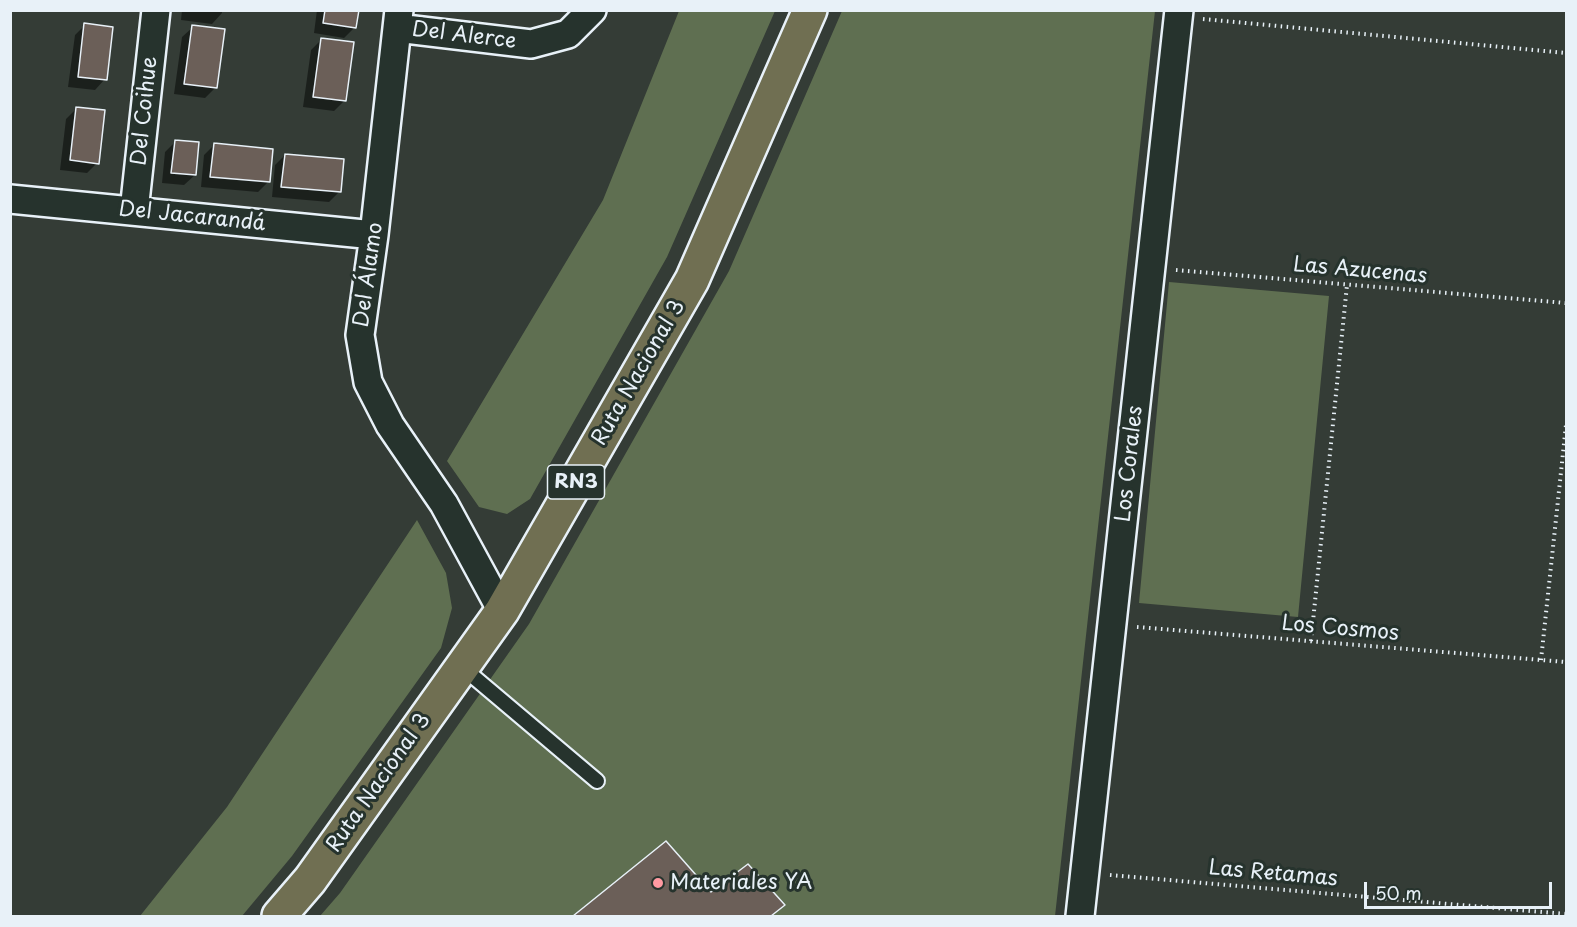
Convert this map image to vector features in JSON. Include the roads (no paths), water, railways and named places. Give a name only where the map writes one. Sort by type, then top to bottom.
[{"type":"highway","name":"Ruta Nacional 3","points":[[279,916],[310,880],[502,611],[692,280],[810,10]]},
{"type":"street","name":"Del Coihue","points":[[134,212],[156,10]]},
{"type":"street","name":"Del Alerce","points":[[398,19],[531,44],[568,34],[592,10]]},
{"type":"street","name":"Los Corales","points":[[1080,916],[1179,14]]},
{"type":"street","name":"Del Álamo","points":[[398,19],[374,235],[360,335],[368,382],[390,425],[444,504],[502,611]]},
{"type":"street","name":"Del Jacarandá","points":[[10,199],[374,235]]},
{"type":"lane","points":[[462,667],[597,781]]},
{"type":"place","name":"Materiales YA","points":[[658,883]]}]
